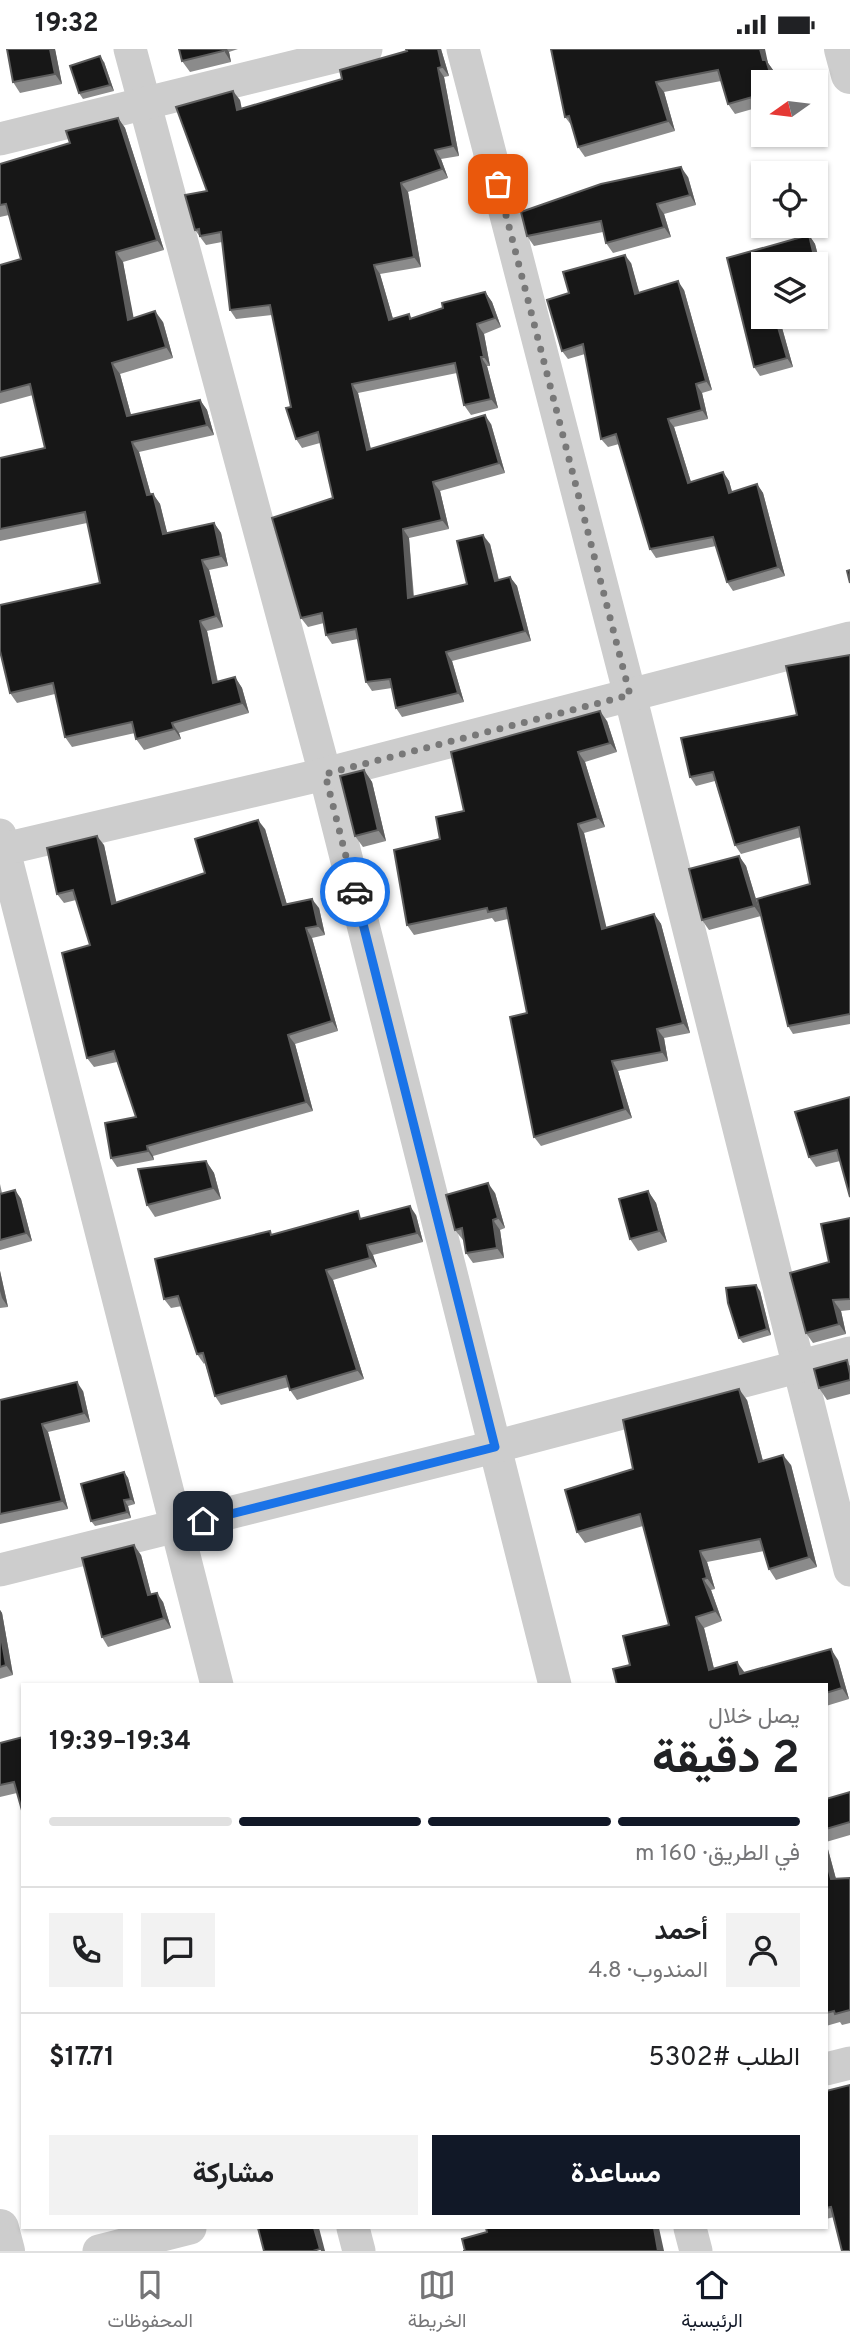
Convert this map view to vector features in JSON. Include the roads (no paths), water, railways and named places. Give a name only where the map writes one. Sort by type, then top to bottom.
[{"type":"street","points":[[130,49],[325,774],[554,1683]]},
{"type":"street","points":[[0,139],[366,49]]},
{"type":"street","points":[[463,49],[630,695],[850,1570]]},
{"type":"street","points":[[843,49],[850,75]]},
{"type":"street","points":[[216,1683],[1,845],[325,774],[850,638]]},
{"type":"street","points":[[0,1570],[495,1447],[850,1353]]},
{"type":"street","points":[[828,2068],[850,2063]]},
{"type":"street","points":[[0,2228],[6,2251]]},
{"type":"street","points":[[99,2251],[186,2229]]},
{"type":"street","points":[[353,2229],[359,2251]]},
{"type":"street","points":[[690,2229],[696,2251]]}]
